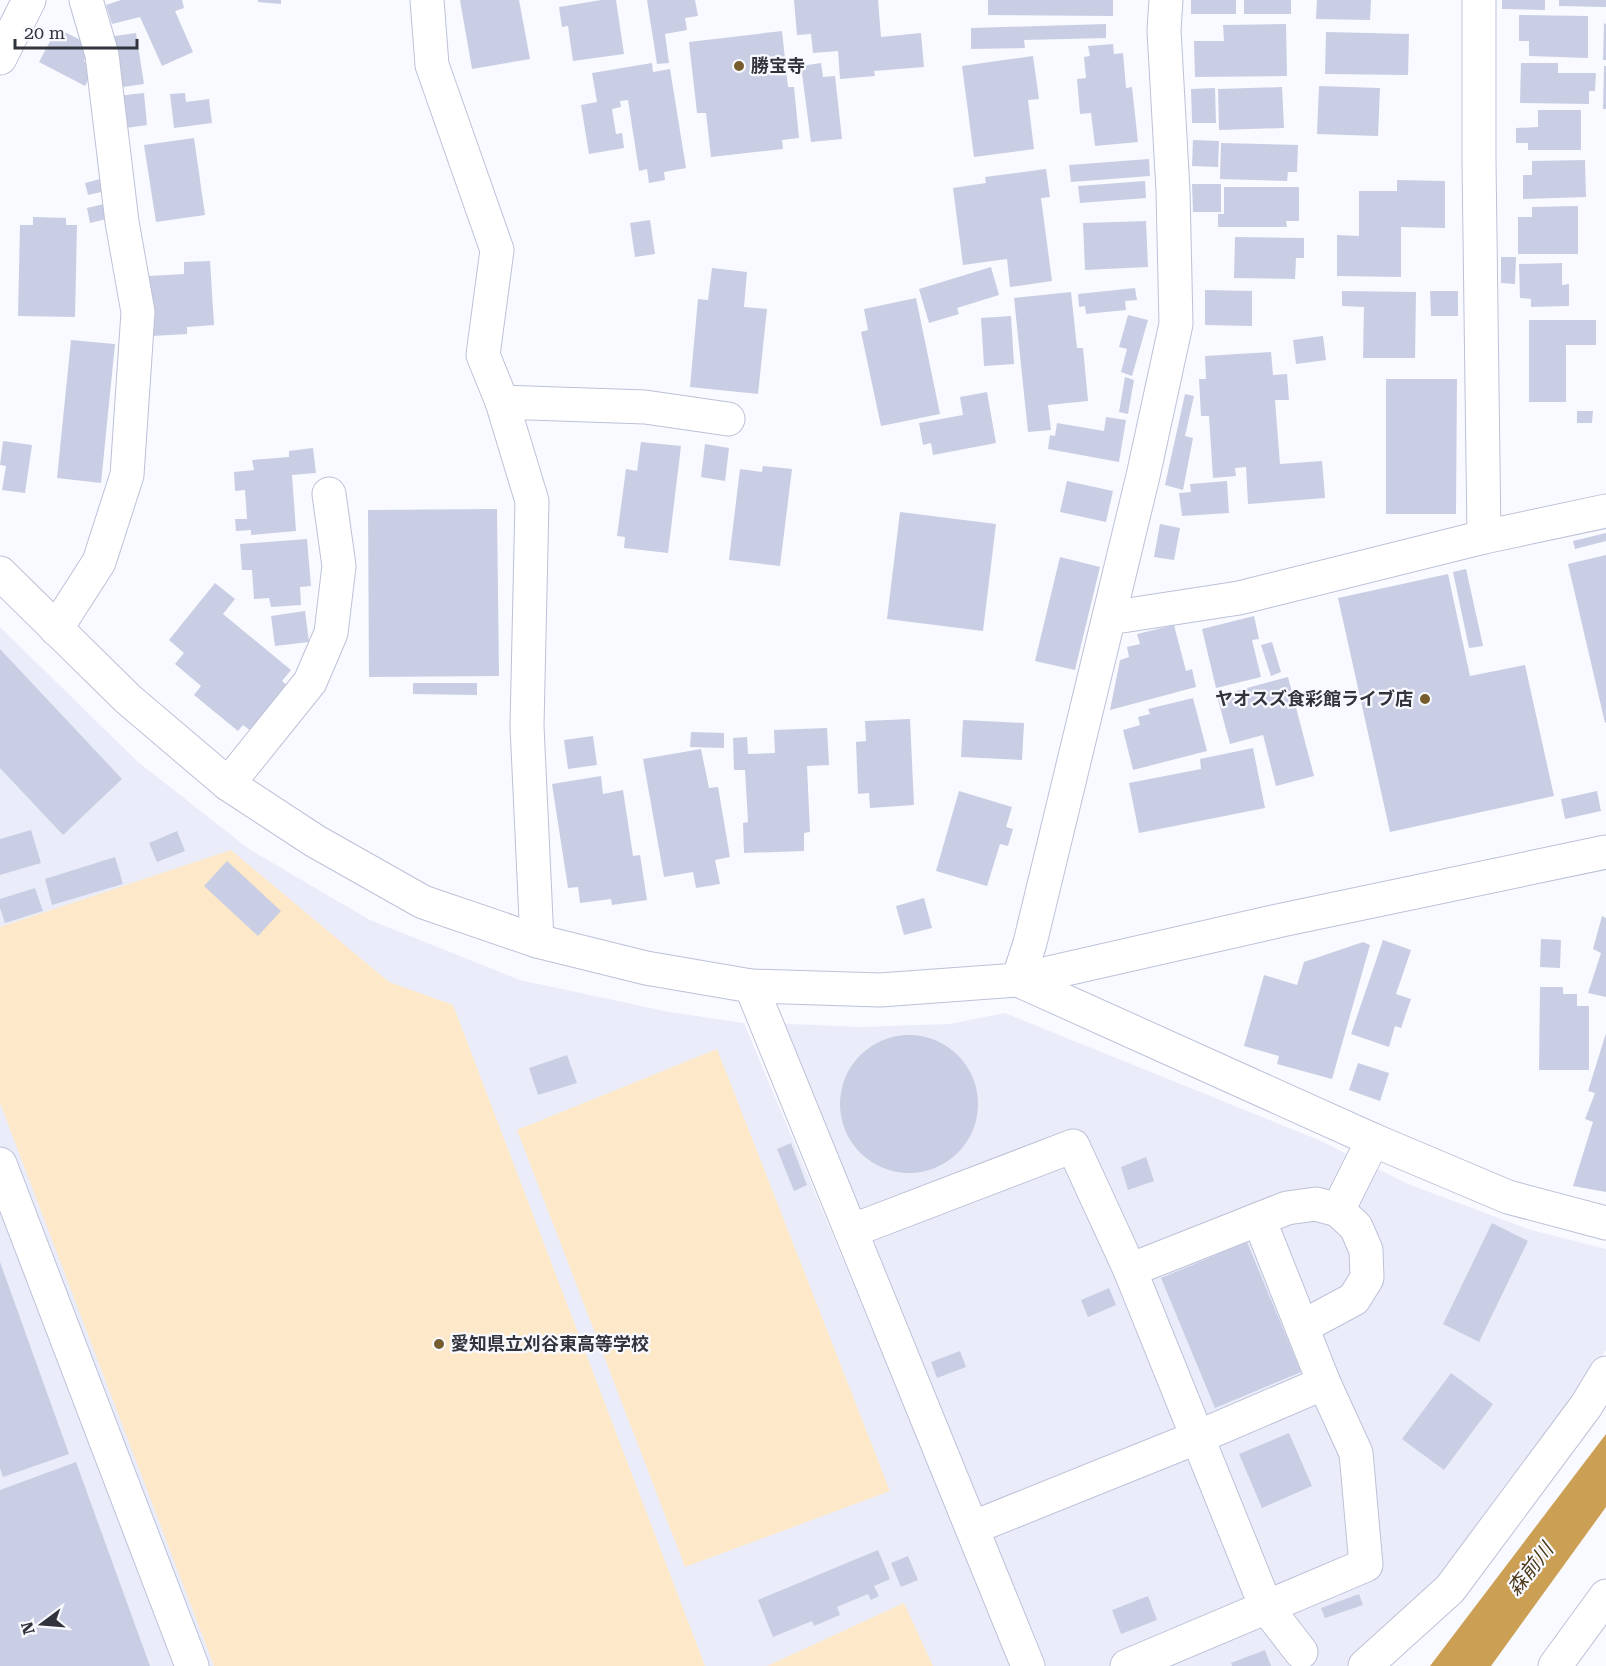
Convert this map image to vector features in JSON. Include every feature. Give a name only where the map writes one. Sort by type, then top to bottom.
[{"type":"street","points":[[0,58],[29,0]]},
{"type":"street","points":[[56,629],[99,562],[127,475],[138,312],[122,222],[102,55],[86,0]]},
{"type":"street","points":[[427,0],[432,65],[497,250],[483,355],[502,402],[532,501],[527,726],[537,940]]},
{"type":"street","points":[[1018,980],[1030,943],[1109,618],[1176,324],[1173,191],[1164,30],[1166,0]]},
{"type":"street","points":[[1479,0],[1484,537]]},
{"type":"street","points":[[502,402],[645,407],[728,419]]},
{"type":"street","points":[[228,784],[310,682],[331,633],[339,566],[329,494]]},
{"type":"street","points":[[1109,618],[1239,598],[1484,537],[1606,511]]},
{"type":"street","points":[[0,573],[128,699],[228,784],[315,841],[423,902],[537,940],[646,968],[751,986],[880,990],[1018,980],[1282,920],[1606,852]]},
{"type":"street","points":[[1018,980],[1373,1140],[1508,1197],[1606,1223]]},
{"type":"street","points":[[751,986],[1028,1666]]},
{"type":"street","points":[[1338,1210],[1373,1140]]},
{"type":"street","points":[[851,1231],[1073,1146],[1130,1270],[1266,1607],[1301,1652]]},
{"type":"street","points":[[0,1164],[192,1666]]},
{"type":"street","points":[[1130,1270],[1287,1208],[1316,1204],[1338,1210],[1356,1227],[1366,1250],[1367,1278],[1354,1299],[1302,1327]]},
{"type":"street","points":[[1127,1666],[1366,1566],[1356,1453],[1324,1383],[1259,1219]]},
{"type":"street","points":[[1365,1666],[1450,1589],[1586,1406],[1606,1372]]},
{"type":"street","points":[[972,1528],[1198,1437],[1324,1383]]},
{"type":"street","points":[[1555,1666],[1606,1596]]},
{"type":"shaded area","name":"愛知県立刈谷東高等学校","points":[[0,627],[138,762],[249,849],[370,920],[520,980],[669,1012],[744,1023],[1013,1666],[0,1666]]},
{"type":"shaded area","points":[[231,850],[389,982],[453,1005],[705,1666],[214,1666],[0,1103],[0,927]]},
{"type":"shaded area","points":[[1005,1013],[1319,1140],[1408,1184],[1531,1230],[1606,1249],[1606,1350],[1575,1402],[1440,1580],[1347,1666],[1020,1666],[747,1022],[860,1027],[949,1024]]},
{"type":"shaded area","points":[[717,1049],[890,1491],[685,1567],[517,1130]]},
{"type":"shaded area","points":[[904,1603],[933,1666],[767,1666]]},
{"type":"water","name":"森前川","points":[[1606,1434],[1606,1507],[1491,1666],[1430,1666]]},
{"type":"building","points":[[121,0],[182,0],[184,8],[175,11],[193,52],[162,66],[140,17],[112,24],[106,5]]},
{"type":"building","points":[[258,0],[281,0],[281,4],[258,2]]},
{"type":"building","points":[[460,0],[519,0],[530,59],[472,69]]},
{"type":"building","points":[[601,0],[616,0],[624,54],[573,61],[568,26],[562,27],[559,7]]},
{"type":"building","points":[[647,0],[695,0],[698,16],[685,18],[687,30],[665,34],[669,63],[657,64]]},
{"type":"building","points":[[794,0],[878,0],[881,37],[921,33],[924,67],[874,71],[875,76],[840,79],[838,51],[813,53],[811,34],[797,35]]},
{"type":"building","points":[[988,0],[1113,0],[1113,16],[988,15]]},
{"type":"building","points":[[1191,0],[1236,0],[1236,14],[1191,14]]},
{"type":"building","points":[[1244,0],[1291,0],[1291,14],[1244,14]]},
{"type":"building","points":[[1317,0],[1371,0],[1370,20],[1316,19]]},
{"type":"building","points":[[1502,0],[1545,0],[1545,10],[1502,9]]},
{"type":"building","points":[[1559,0],[1606,0],[1606,7],[1559,6]]},
{"type":"building","points":[[1519,15],[1588,16],[1588,58],[1529,56],[1529,41],[1519,41]]},
{"type":"building","points":[[1604,23],[1606,24],[1606,60],[1603,60]]},
{"type":"building","points":[[1106,24],[1106,38],[1024,40],[1025,48],[971,49],[971,28]]},
{"type":"building","points":[[1286,24],[1287,76],[1195,77],[1194,41],[1224,41],[1223,25]]},
{"type":"building","points":[[57,28],[92,46],[84,61],[95,67],[85,86],[39,62]]},
{"type":"building","points":[[782,31],[788,87],[794,87],[799,138],[782,140],[783,149],[711,157],[706,113],[697,113],[689,42]]},
{"type":"building","points":[[1326,32],[1409,34],[1408,75],[1325,74]]},
{"type":"building","points":[[136,33],[144,84],[116,88],[108,37]]},
{"type":"building","points":[[1113,44],[1114,54],[1123,53],[1126,88],[1132,87],[1138,142],[1095,146],[1091,113],[1080,114],[1077,79],[1086,78],[1084,57],[1090,56],[1088,46]]},
{"type":"building","points":[[1033,56],[1039,99],[1028,100],[1034,149],[974,157],[962,66]]},
{"type":"building","points":[[652,63],[653,72],[670,69],[686,168],[664,172],[665,180],[649,183],[647,169],[639,171],[628,100],[620,101],[621,107],[612,109],[616,134],[622,133],[624,148],[589,154],[581,105],[597,102],[592,73]]},
{"type":"building","points":[[821,63],[823,77],[835,76],[842,139],[811,142],[801,66]]},
{"type":"building","points":[[1521,63],[1558,63],[1558,73],[1596,73],[1595,91],[1589,91],[1589,104],[1520,103]]},
{"type":"building","points":[[1604,66],[1606,66],[1606,109],[1603,109]]},
{"type":"building","points":[[1319,86],[1380,88],[1378,136],[1317,134]]},
{"type":"building","points":[[1282,87],[1284,128],[1219,130],[1218,89]]},
{"type":"building","points":[[1215,88],[1216,123],[1192,123],[1191,89]]},
{"type":"building","points":[[144,93],[147,125],[119,129],[116,96]]},
{"type":"building","points":[[185,93],[186,102],[209,99],[212,123],[174,128],[170,94]]},
{"type":"building","points":[[1538,110],[1581,110],[1581,150],[1528,150],[1528,143],[1516,143],[1516,128],[1538,127]]},
{"type":"building","points":[[194,138],[205,215],[156,222],[144,145]]},
{"type":"building","points":[[1193,140],[1219,141],[1218,167],[1192,166]]},
{"type":"building","points":[[1221,143],[1298,145],[1297,172],[1288,172],[1287,181],[1220,179]]},
{"type":"building","points":[[1149,159],[1150,176],[1071,182],[1069,165]]},
{"type":"building","points":[[1585,160],[1586,197],[1523,199],[1523,175],[1532,175],[1532,161]]},
{"type":"building","points":[[1046,169],[1050,197],[1041,198],[1052,281],[1010,287],[1007,259],[963,265],[953,188],[986,183],[985,177]]},
{"type":"building","points":[[104,178],[106,191],[88,195],[85,183]]},
{"type":"building","points":[[1397,180],[1445,181],[1445,228],[1401,227],[1401,277],[1337,276],[1337,235],[1359,236],[1359,191],[1397,191]]},
{"type":"building","points":[[1145,181],[1146,198],[1080,203],[1078,186]]},
{"type":"building","points":[[1192,184],[1221,184],[1221,212],[1193,212]]},
{"type":"building","points":[[1224,187],[1299,187],[1299,221],[1286,221],[1287,227],[1218,227],[1218,214],[1224,214]]},
{"type":"building","points":[[112,202],[115,217],[90,223],[87,208]]},
{"type":"building","points":[[1578,206],[1578,254],[1518,254],[1518,217],[1532,217],[1532,207]]},
{"type":"building","points":[[33,217],[66,218],[66,225],[77,225],[75,317],[18,316],[20,225],[33,225]]},
{"type":"building","points":[[650,220],[655,254],[635,257],[630,223]]},
{"type":"building","points":[[1146,221],[1148,267],[1085,270],[1083,223]]},
{"type":"building","points":[[1235,237],[1304,238],[1304,258],[1296,258],[1295,279],[1234,278]]},
{"type":"building","points":[[1501,257],[1516,257],[1515,284],[1501,283]]},
{"type":"building","points":[[210,261],[214,325],[187,327],[187,334],[152,336],[149,276],[184,274],[184,262]]},
{"type":"building","points":[[1562,263],[1562,285],[1569,284],[1569,306],[1531,307],[1531,299],[1520,298],[1519,264]]},
{"type":"building","points":[[991,267],[999,295],[957,308],[959,314],[929,323],[919,289]]},
{"type":"building","points":[[712,268],[747,272],[744,307],[767,309],[758,394],[690,387],[698,299],[708,300]]},
{"type":"building","points":[[1135,288],[1137,300],[1125,301],[1126,310],[1086,314],[1085,306],[1079,307],[1078,294]]},
{"type":"building","points":[[1205,290],[1252,291],[1252,326],[1205,325]]},
{"type":"building","points":[[1342,291],[1416,292],[1415,358],[1363,358],[1364,307],[1342,306]]},
{"type":"building","points":[[1430,291],[1458,291],[1458,316],[1431,316]]},
{"type":"building","points":[[1071,292],[1077,348],[1083,348],[1088,401],[1048,405],[1051,430],[1028,432],[1014,298]]},
{"type":"building","points":[[916,298],[940,414],[881,426],[861,332],[868,330],[864,309]]},
{"type":"building","points":[[1128,315],[1148,320],[1132,376],[1121,372],[1127,349],[1119,347]]},
{"type":"building","points":[[1011,316],[1014,364],[984,366],[981,318]]},
{"type":"building","points":[[1529,320],[1596,320],[1596,345],[1566,345],[1566,402],[1529,402]]},
{"type":"building","points":[[1323,336],[1326,360],[1296,364],[1293,340]]},
{"type":"building","points":[[71,340],[115,344],[101,483],[57,478]]},
{"type":"building","points":[[1271,352],[1273,375],[1287,374],[1289,400],[1275,400],[1280,464],[1322,461],[1325,498],[1248,504],[1246,467],[1235,468],[1236,476],[1213,478],[1209,416],[1201,416],[1199,379],[1206,379],[1205,356]]},
{"type":"building","points":[[1125,377],[1134,380],[1128,414],[1119,412]]},
{"type":"building","points":[[1386,379],[1457,379],[1456,514],[1386,514]]},
{"type":"building","points":[[987,392],[996,443],[933,455],[931,443],[923,445],[919,423],[963,415],[960,397]]},
{"type":"building","points":[[1185,394],[1194,396],[1185,436],[1193,438],[1183,490],[1165,485]]},
{"type":"building","points":[[1577,411],[1593,411],[1592,423],[1577,423]]},
{"type":"building","points":[[1106,417],[1126,420],[1119,462],[1048,449],[1050,435],[1055,436],[1057,423],[1104,431]]},
{"type":"building","points":[[3,441],[32,445],[25,493],[2,490],[6,466],[0,465]]},
{"type":"building","points":[[641,442],[681,446],[668,553],[624,548],[625,537],[617,536],[626,469],[637,471]]},
{"type":"building","points":[[705,444],[729,448],[725,481],[701,477]]},
{"type":"building","points":[[313,448],[316,473],[292,475],[296,531],[251,535],[251,530],[236,531],[235,519],[247,519],[245,490],[235,491],[234,472],[254,470],[252,460],[289,457],[289,451]]},
{"type":"building","points":[[763,466],[792,469],[780,566],[729,560],[740,469],[762,472]]},
{"type":"building","points":[[1067,481],[1113,491],[1106,522],[1060,512]]},
{"type":"building","points":[[1227,481],[1229,513],[1182,516],[1179,493],[1191,492],[1190,484]]},
{"type":"building","points":[[497,509],[499,676],[369,677],[368,510]]},
{"type":"building","points":[[900,512],[996,524],[983,631],[887,619]]},
{"type":"building","points":[[1160,524],[1180,528],[1174,560],[1154,557]]},
{"type":"building","points":[[1606,533],[1606,541],[1575,549],[1573,541]]},
{"type":"building","points":[[307,539],[311,586],[300,587],[301,605],[271,607],[269,598],[254,599],[252,570],[242,570],[240,544]]},
{"type":"building","points":[[1606,555],[1606,722],[1605,723],[1568,564]]},
{"type":"building","points":[[1060,557],[1100,567],[1075,670],[1035,661]]},
{"type":"building","points":[[1466,569],[1483,646],[1469,648],[1453,572]]},
{"type":"building","points":[[1448,574],[1470,676],[1525,665],[1554,796],[1390,832],[1338,598]]},
{"type":"building","points":[[215,583],[235,599],[223,614],[291,670],[282,681],[288,686],[251,731],[243,725],[238,731],[194,695],[201,686],[175,664],[184,653],[169,640]]},
{"type":"building","points":[[305,611],[309,642],[275,646],[271,616]]},
{"type":"building","points":[[1254,616],[1259,639],[1252,640],[1261,677],[1216,688],[1202,629]]},
{"type":"building","points":[[1174,625],[1186,671],[1192,669],[1196,687],[1110,710],[1120,660],[1129,657],[1127,647],[1140,644],[1137,634]]},
{"type":"building","points":[[1272,642],[1281,672],[1271,676],[1261,645]]},
{"type":"building","points":[[0,649],[122,779],[63,835],[0,768]]},
{"type":"building","points":[[1288,677],[1314,776],[1276,786],[1263,735],[1230,744],[1217,696]]},
{"type":"building","points":[[413,683],[477,683],[477,695],[413,694]]},
{"type":"building","points":[[1193,698],[1207,751],[1133,770],[1123,730],[1140,725],[1138,717],[1150,714],[1148,709]]},
{"type":"building","points":[[910,719],[914,805],[870,808],[869,793],[858,794],[856,742],[866,741],[865,721]]},
{"type":"building","points":[[963,720],[1024,723],[1022,760],[961,757]]},
{"type":"building","points":[[827,728],[829,765],[807,766],[810,832],[804,833],[804,851],[744,853],[743,823],[748,822],[745,770],[734,770],[733,738],[747,737],[748,754],[775,753],[774,730]]},
{"type":"building","points":[[691,732],[724,733],[724,748],[690,747]]},
{"type":"building","points":[[593,736],[597,765],[568,769],[564,740]]},
{"type":"building","points":[[1253,748],[1265,808],[1139,833],[1129,783],[1201,769],[1200,759]]},
{"type":"building","points":[[701,749],[709,788],[718,787],[730,857],[715,860],[720,884],[696,888],[693,872],[664,877],[643,759]]},
{"type":"building","points":[[601,776],[603,794],[623,790],[633,856],[640,855],[647,900],[612,905],[611,899],[580,903],[578,887],[568,888],[552,784]]},
{"type":"building","points":[[959,791],[1012,807],[1006,827],[1013,829],[1008,846],[1000,844],[987,886],[936,871]]},
{"type":"building","points":[[1597,791],[1601,811],[1565,819],[1561,799]]},
{"type":"building","points":[[31,830],[41,863],[0,875],[0,839]]},
{"type":"building","points":[[177,831],[185,851],[157,862],[149,843]]},
{"type":"building","points":[[115,857],[123,884],[52,905],[45,879]]},
{"type":"building","points":[[227,861],[281,911],[258,936],[204,886]]},
{"type":"building","points":[[35,888],[43,911],[5,923],[0,908],[0,899]]},
{"type":"building","points":[[924,898],[932,928],[904,935],[896,906]]},
{"type":"building","points":[[1602,916],[1606,918],[1606,997],[1588,993],[1601,953],[1593,949]]},
{"type":"building","points":[[1541,939],[1561,940],[1560,968],[1540,967]]},
{"type":"building","points":[[1383,940],[1411,950],[1396,994],[1411,999],[1401,1028],[1395,1026],[1389,1047],[1351,1034]]},
{"type":"building","points":[[1363,942],[1370,945],[1332,1079],[1277,1064],[1279,1056],[1244,1046],[1264,975],[1297,985],[1304,962]]},
{"type":"building","points":[[1540,987],[1563,987],[1563,994],[1577,994],[1577,1006],[1589,1006],[1589,1070],[1539,1070]]},
{"type":"building","points":[[1606,1033],[1606,1192],[1573,1186],[1593,1122],[1585,1119],[1595,1093],[1588,1091]]},
{"type":"building","points":[[909,1035],[935,1040],[958,1055],[973,1078],[978,1104],[973,1130],[958,1153],[935,1168],[909,1173],[883,1168],[860,1153],[845,1130],[840,1104],[845,1078],[860,1055],[883,1040]]},
{"type":"building","points":[[567,1055],[577,1083],[538,1095],[529,1068]]},
{"type":"building","points":[[1358,1063],[1389,1073],[1380,1101],[1349,1090]]},
{"type":"building","points":[[791,1143],[807,1185],[794,1191],[777,1149]]},
{"type":"building","points":[[1146,1157],[1154,1181],[1128,1190],[1121,1167]]},
{"type":"building","points":[[1492,1223],[1528,1241],[1479,1342],[1443,1324]]},
{"type":"building","points":[[1247,1242],[1301,1372],[1215,1408],[1161,1278]]},
{"type":"building","points":[[0,1262],[69,1454],[3,1477],[0,1468]]},
{"type":"building","points":[[1109,1288],[1116,1305],[1088,1317],[1081,1300]]},
{"type":"building","points":[[960,1351],[966,1367],[937,1378],[931,1362]]},
{"type":"building","points":[[1451,1373],[1493,1404],[1444,1470],[1402,1439]]},
{"type":"building","points":[[1289,1433],[1312,1486],[1262,1508],[1239,1454]]},
{"type":"building","points":[[76,1462],[150,1666],[0,1666],[0,1490]]},
{"type":"building","points":[[878,1550],[890,1579],[874,1586],[879,1596],[871,1600],[868,1594],[837,1607],[840,1615],[814,1626],[812,1621],[773,1637],[758,1600]]},
{"type":"building","points":[[908,1556],[918,1580],[901,1587],[891,1563]]},
{"type":"building","points":[[1359,1594],[1363,1605],[1325,1618],[1321,1608]]},
{"type":"building","points":[[1148,1596],[1157,1620],[1121,1634],[1112,1610]]},
{"type":"building","points":[[1265,1650],[1271,1666],[1232,1666],[1231,1663]]},
{"type":"place","name":"勝宝寺","points":[[739,66]]},
{"type":"place","name":"ヤオスズ食彩館ライブ店","points":[[1425,699]]},
{"type":"place","name":"愛知県立刈谷東高等学校","points":[[439,1344]]}]
